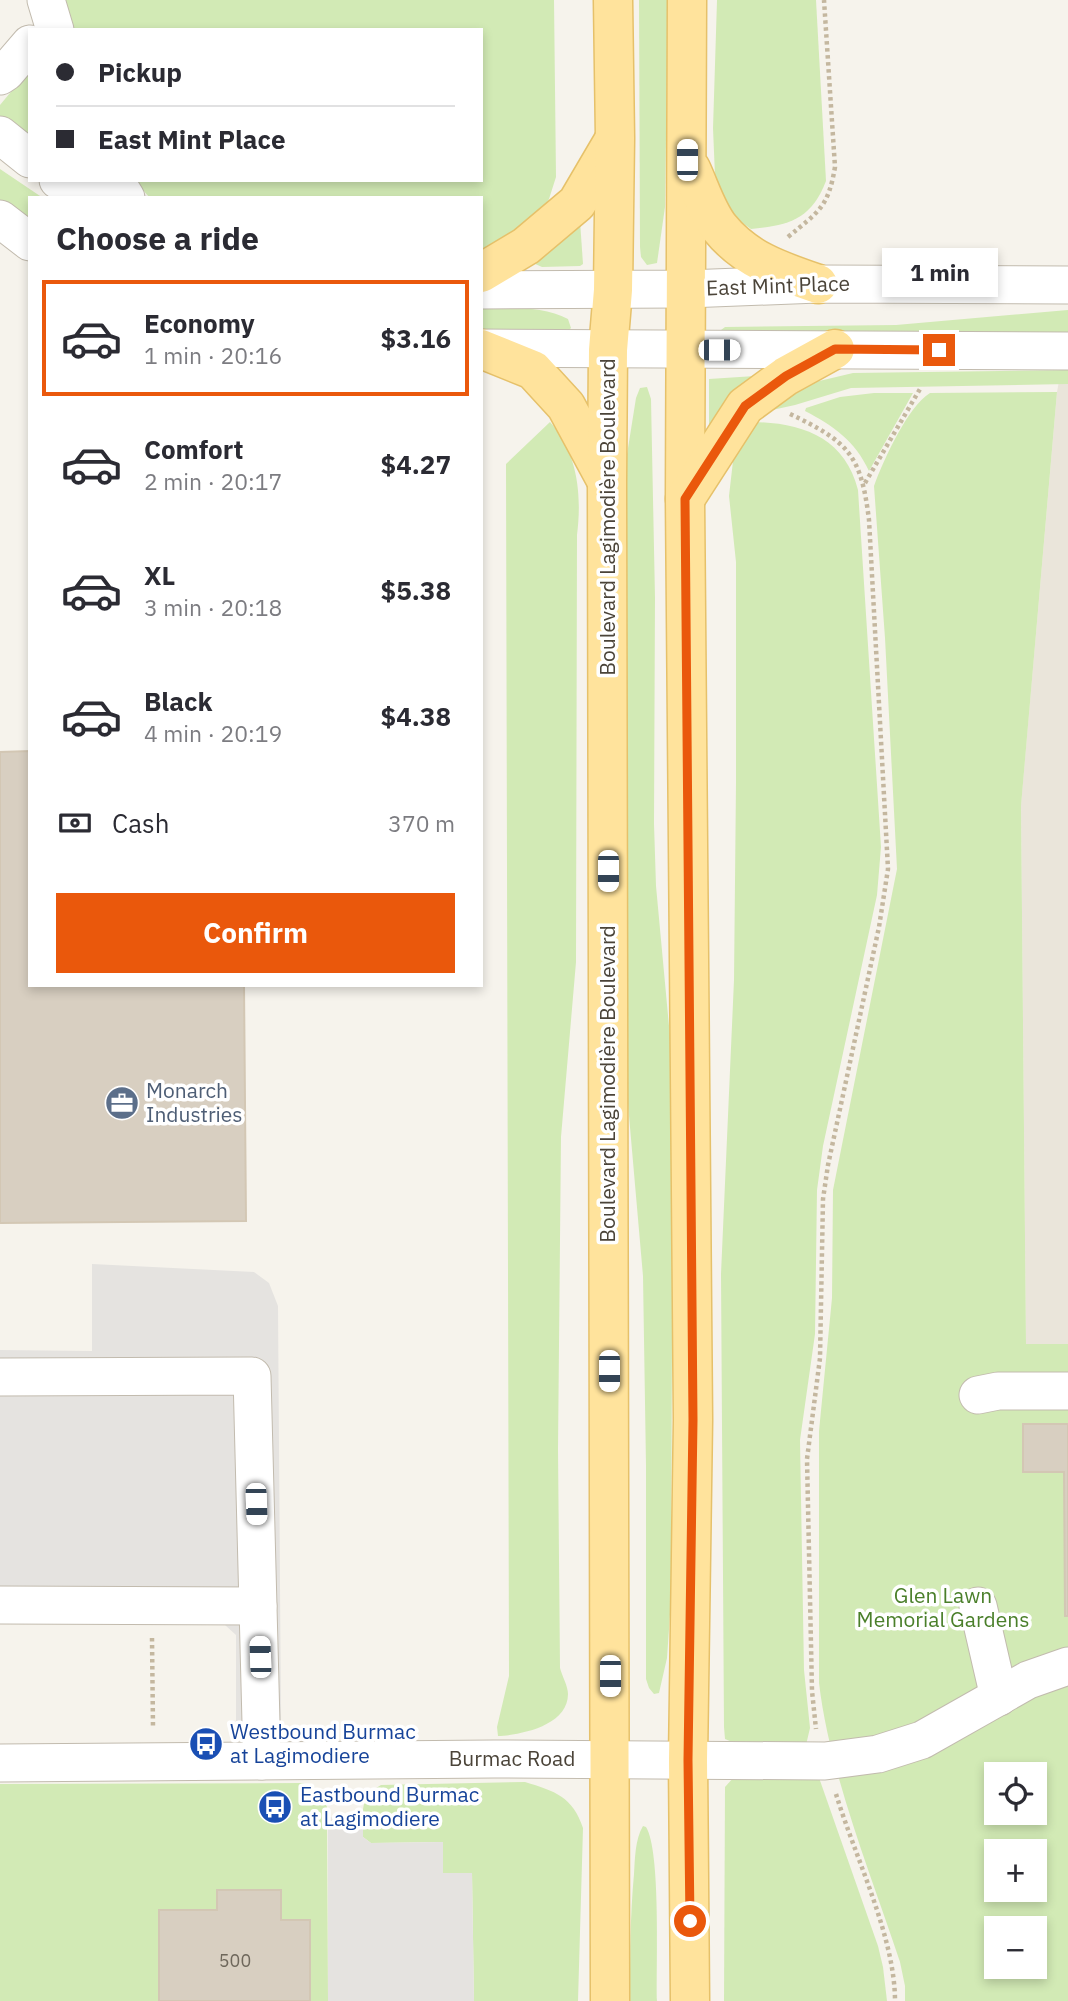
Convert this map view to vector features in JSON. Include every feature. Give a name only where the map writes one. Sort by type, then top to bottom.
[{"type":"main road","name":"Boulevard Lagimodière Boulevard","points":[[610,2001],[607,482],[608,350],[613,290],[614,0]]},
{"type":"main road","points":[[687,0],[687,289],[684,350],[693,1420],[688,1760],[690,2001]]},
{"type":"main road","points":[[483,272],[526,246],[577,203],[615,138]]},
{"type":"main road","points":[[687,160],[719,227],[738,246],[767,266],[818,284]]},
{"type":"main road","points":[[685,499],[745,406],[786,376],[835,349]]},
{"type":"main road","points":[[483,350],[534,370],[566,406],[607,482]]},
{"type":"street","points":[[0,76],[28,45]]},
{"type":"street","points":[[0,135],[28,157]]},
{"type":"street","points":[[61,182],[86,196]]},
{"type":"street","points":[[0,219],[28,240]]},
{"type":"street","name":"East Mint Place","points":[[483,290],[687,289],[818,284],[1068,285]]},
{"type":"street","points":[[483,349],[1068,351]]},
{"type":"street","points":[[0,1377],[252,1376],[262,1761]]},
{"type":"street","points":[[978,1395],[998,1391],[1068,1391]]},
{"type":"street","points":[[0,1605],[258,1606]]},
{"type":"street","points":[[978,1606],[999,1697]]},
{"type":"street","name":"Burmac Road","points":[[0,1763],[610,1759],[825,1761],[878,1754],[922,1741],[1028,1680],[1068,1666]]},
{"type":"path","points":[[786,239],[819,210],[830,194],[835,167],[824,0]]},
{"type":"path","points":[[864,484],[920,389]]},
{"type":"path","points":[[789,414],[834,437],[854,459],[864,484],[869,520],[888,869],[879,927],[823,1199],[820,1358],[807,1459],[811,1691],[815,1723],[825,1761],[881,1928],[895,1979],[895,2001]]},
{"type":"path","points":[[152,1606],[154,1762]]},
{"type":"shaded area","points":[[1068,333],[1068,1344],[1026,1344],[1021,805],[1057,392]]},
{"type":"shaded area","points":[[92,1264],[254,1272],[269,1283],[278,1306],[281,1724],[236,1722],[236,1635],[225,1625],[209,1621],[0,1621],[0,1350],[92,1351]]},
{"type":"shaded area","points":[[328,1817],[363,1817],[363,1837],[371,1843],[443,1842],[443,1873],[472,1873],[474,2001],[328,2001]]},
{"type":"green space","points":[[63,0],[554,0],[556,177],[549,199],[538,216],[483,255],[483,196],[148,196],[136,182],[483,182],[483,28],[64,28]]},
{"type":"green space","points":[[639,0],[668,0],[665,207],[657,263],[647,265],[641,257],[640,247]]},
{"type":"green space","points":[[717,0],[816,0],[826,181],[806,212],[777,225],[751,229],[737,219],[715,176],[713,128]]},
{"type":"green space","points":[[28,71],[28,144],[0,123],[0,105]]},
{"type":"green space","points":[[0,169],[40,196],[28,196],[28,223],[0,203]]},
{"type":"green space","points":[[580,221],[583,264],[542,267],[533,263]]},
{"type":"green space","points":[[483,307],[526,308],[558,315],[568,319],[571,328],[565,334],[483,335]]},
{"type":"green space","points":[[1068,310],[1068,333],[722,333],[721,330],[725,327],[896,325]]},
{"type":"green space","points":[[1068,370],[1068,384],[851,388],[763,412],[815,382],[853,373]]},
{"type":"green space","points":[[755,376],[711,425],[709,424],[709,379]]},
{"type":"green space","points":[[647,387],[651,399],[655,598],[656,886],[673,1069],[671,1600],[667,1658],[659,1693],[654,1694],[646,1679],[643,1276],[627,1093],[625,467],[636,398],[640,388]]},
{"type":"green space","name":"Glen Lawn Memorial Gardens","points":[[1057,392],[1021,806],[1026,1344],[1068,1344],[1068,2001],[905,2001],[900,1962],[832,1753],[819,1683],[819,1431],[832,1298],[833,1190],[897,869],[874,486],[905,422],[930,393]]},
{"type":"green space","points":[[874,393],[913,393],[869,471],[843,435],[805,411],[806,408],[840,397]]},
{"type":"green space","points":[[550,422],[567,447],[572,461],[579,505],[576,962],[561,1137],[558,1449],[560,1668],[568,1694],[566,1705],[552,1721],[530,1731],[498,1736],[497,1727],[509,1676],[506,464]]},
{"type":"green space","points":[[754,422],[789,426],[820,437],[843,458],[852,472],[858,490],[881,847],[877,895],[823,1146],[817,1190],[815,1334],[800,1440],[804,1670],[810,1728],[806,1745],[742,1746],[725,1739],[724,1727],[721,1274],[734,980],[736,562],[729,496],[733,461]]},
{"type":"green space","points":[[817,1772],[878,1946],[887,2001],[724,2001],[725,1787],[734,1777]]},
{"type":"green space","points":[[525,1782],[562,1797],[574,1809],[583,1828],[578,2001],[474,2001],[472,1873],[443,1873],[443,1842],[371,1843],[363,1837],[365,1801],[381,1785]]},
{"type":"green space","points":[[301,1783],[317,1791],[327,1807],[328,2001],[310,2001],[310,1921],[281,1920],[281,1891],[218,1890],[217,1910],[160,1910],[159,2001],[0,2001],[0,1784]]},
{"type":"green space","points":[[643,1826],[646,1827],[651,1840],[656,1883],[657,2001],[630,2001],[635,1862],[637,1843]]},
{"type":"building","name":"Monarch Industries","points":[[28,751],[28,987],[244,987],[246,1221],[0,1223],[0,752]]},
{"type":"building","points":[[1023,1424],[1068,1424],[1068,1616],[1065,1616],[1064,1472],[1023,1472]]},
{"type":"building","points":[[217,1890],[281,1890],[281,1920],[310,1920],[310,2001],[159,2001],[159,1910],[217,1910]]},
{"type":"place","name":"Monarch Industries","points":[[122,1103]]},
{"type":"place","name":"Westbound Burmac at Lagimodiere","points":[[206,1744]]},
{"type":"place","name":"Eastbound Burmac at Lagimodiere","points":[[275,1807]]},
{"type":"route","points":[[690,1921],[688,1760],[693,1420],[685,499],[745,406],[786,376],[835,349],[939,350]]}]
